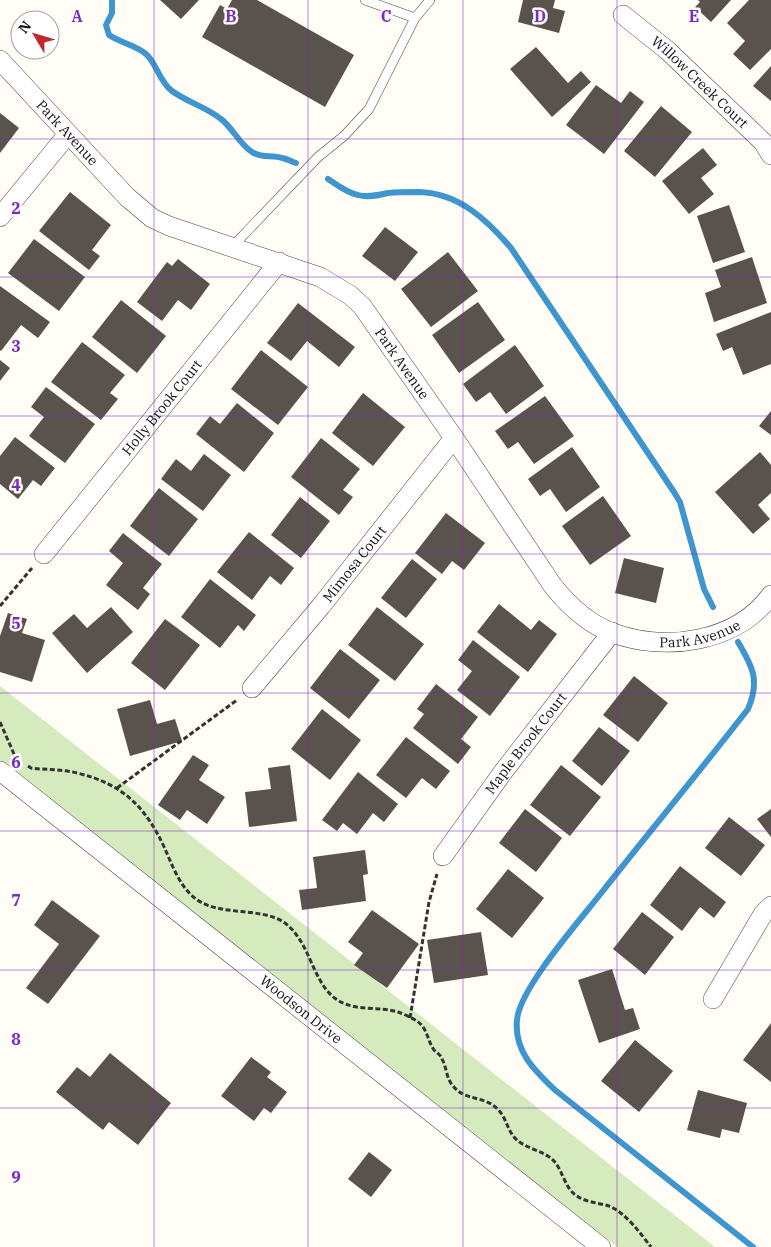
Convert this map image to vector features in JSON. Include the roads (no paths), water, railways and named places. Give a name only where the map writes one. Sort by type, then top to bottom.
[{"type":"street","name":"Willow Creek Court","points":[[623,15],[667,50],[763,142],[771,155]]},
{"type":"street","name":"Park Avenue","points":[[0,60],[127,197],[146,214],[169,226],[280,262],[328,280],[362,306],[558,592],[578,612],[592,622],[612,632],[637,640],[658,643],[680,642],[722,632],[741,622],[771,596]]},
{"type":"street","points":[[0,217],[68,134]]},
{"type":"street","name":"Holly Brook Court","points":[[44,554],[280,262]]},
{"type":"street","name":"Mimosa Court","points":[[252,688],[321,606],[454,438]]},
{"type":"street","name":"Maple Brook Court","points":[[443,856],[503,772],[612,632]]},
{"type":"street","name":"Woodson Drive","points":[[0,771],[601,1247]]},
{"type":"street","points":[[713,999],[763,914],[771,906]]},
{"type":"lane","points":[[364,0],[415,18]]},
{"type":"lane","points":[[232,247],[318,157],[344,136],[369,109],[415,18],[430,0]]},
{"type":"waterway","points":[[112,0],[112,13],[106,25],[109,35],[146,54],[172,91],[221,119],[243,145],[252,152],[259,155],[284,158],[296,163]]},
{"type":"waterway","points":[[328,179],[346,191],[362,196],[419,192],[447,197],[482,218],[511,248],[680,502],[704,589],[713,607]]},
{"type":"waterway","points":[[738,642],[748,659],[753,674],[754,690],[748,709],[566,936],[539,973],[520,1007],[517,1031],[522,1050],[527,1059],[555,1090],[753,1247]]}]
